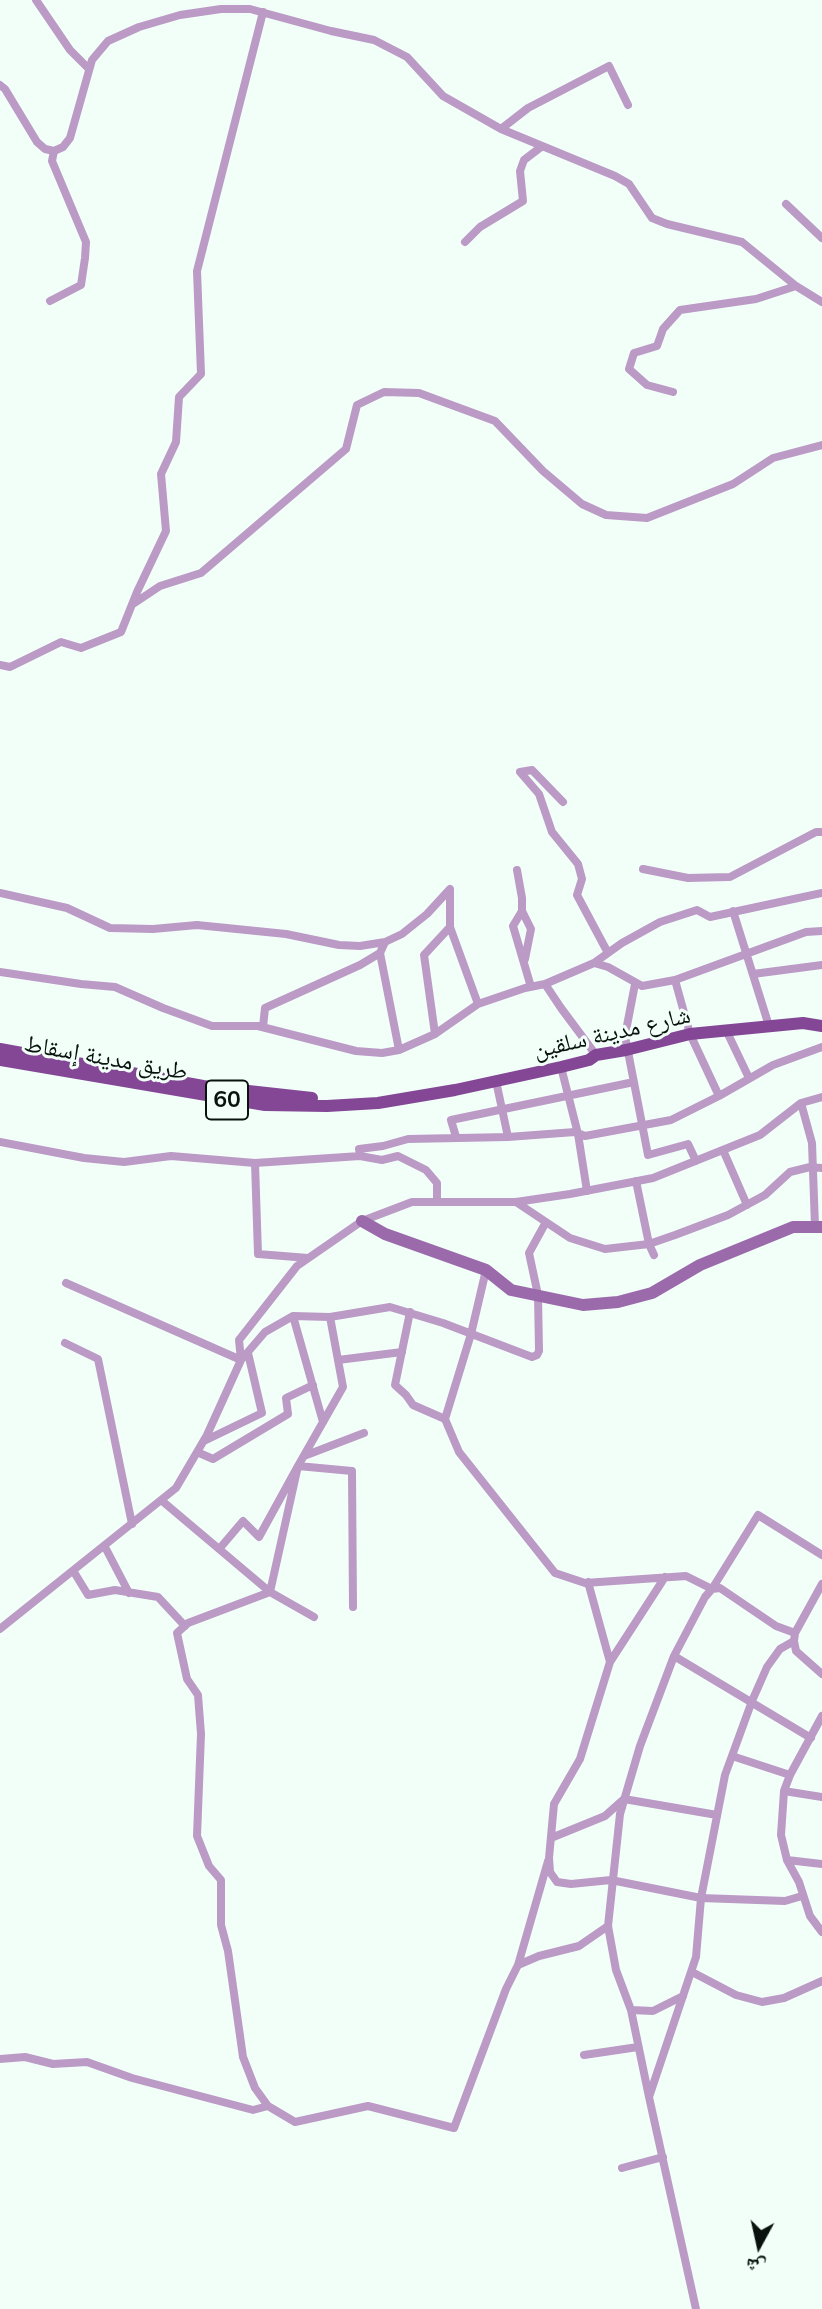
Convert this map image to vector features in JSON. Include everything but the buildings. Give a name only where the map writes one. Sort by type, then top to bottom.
[{"type":"main road","name":"شارع مدينة سلقين","points":[[455,1090],[561,1067],[589,1060],[596,1055],[690,1034],[803,1023],[822,1024]]},
{"type":"main road","name":"60","points":[[0,1049],[203,1086],[300,1098],[374,1098],[455,1090]]},
{"type":"main road","name":"طريق مدينة إسقاط","points":[[0,1060],[265,1105],[327,1106],[377,1103],[455,1090]]},
{"type":"street","points":[[36,0],[70,50],[89,69]]},
{"type":"street","points":[[0,85],[37,142],[45,149],[54,151],[63,147],[70,138],[92,60],[108,41],[139,27],[180,15],[221,9],[250,9],[331,32],[374,40],[407,57],[443,96],[501,129],[629,184],[652,218],[742,242],[796,286],[822,302]]},
{"type":"street","points":[[0,666],[10,667],[61,642],[81,648],[121,632],[166,531],[162,474],[176,442],[179,397],[201,374],[197,271],[263,12]]},
{"type":"street","points":[[501,129],[528,107],[609,66],[628,105]]},
{"type":"street","points":[[465,242],[480,226],[523,201],[520,171],[524,160],[541,147]]},
{"type":"street","points":[[50,300],[81,285],[86,242],[52,161],[54,151]]},
{"type":"street","points":[[786,204],[822,238]]},
{"type":"street","points":[[673,392],[647,386],[629,369],[634,353],[657,346],[663,329],[680,310],[756,299],[796,286]]},
{"type":"street","points":[[133,604],[160,586],[201,573],[346,449],[358,405],[384,392],[419,393],[495,422],[543,471],[582,505],[606,515],[647,518],[733,484],[773,458],[822,445]]},
{"type":"street","points":[[562,802],[531,770],[520,772],[539,794],[552,832],[578,864],[582,879],[577,895],[608,953]]},
{"type":"street","points":[[643,869],[688,878],[730,877],[816,832],[822,832]]},
{"type":"street","points":[[517,870],[522,911],[531,929],[524,962]]},
{"type":"street","points":[[0,893],[67,908],[110,928],[153,929],[197,925],[286,933],[339,945],[360,946],[385,942],[402,933],[427,914],[450,889],[450,927],[478,1004]]},
{"type":"street","points":[[0,972],[80,985],[115,987],[212,1026],[263,1027],[356,1051],[382,1053],[399,1050],[435,1034],[478,1004],[545,984],[594,963],[660,922],[697,910],[710,917],[822,893]]},
{"type":"street","points":[[522,911],[513,926],[531,987]]},
{"type":"street","points":[[733,911],[769,1026]]},
{"type":"street","points":[[435,1034],[424,954],[450,927]]},
{"type":"street","points":[[594,963],[608,967],[642,986],[674,980],[806,932],[822,930]]},
{"type":"street","points":[[263,1027],[265,1008],[360,965],[380,953],[385,942]]},
{"type":"street","points":[[380,953],[399,1050]]},
{"type":"street","points":[[753,974],[822,965]]},
{"type":"street","points":[[674,980],[690,1034],[719,1096]]},
{"type":"street","points":[[545,984],[596,1055]]},
{"type":"street","points":[[635,984],[625,1036],[626,1050],[648,1155],[688,1144],[696,1161]]},
{"type":"street","points":[[727,1032],[749,1078]]},
{"type":"street","points":[[360,1156],[359,1149],[408,1139],[508,1137],[575,1132],[585,1136],[643,1126],[678,1117],[773,1065],[822,1047]]},
{"type":"street","points":[[561,1067],[578,1134],[587,1191]]},
{"type":"street","points":[[496,1081],[508,1137]]},
{"type":"street","points":[[456,1137],[451,1120],[634,1082]]},
{"type":"street","points":[[204,1441],[262,1413],[239,1340],[298,1266],[362,1221],[411,1202],[516,1202],[653,1178],[760,1135],[801,1103],[822,1097]]},
{"type":"street","points":[[362,1221],[385,1234],[486,1270],[512,1290],[583,1305],[618,1302],[652,1293],[700,1265],[793,1227],[818,1226],[817,1168],[801,1103]]},
{"type":"street","points":[[0,1142],[84,1158],[124,1162],[171,1156],[255,1163],[360,1156],[382,1160],[398,1156],[426,1170],[437,1183],[437,1202]]},
{"type":"street","points":[[812,1143],[822,1145]]},
{"type":"street","points":[[723,1150],[747,1205]]},
{"type":"street","points":[[255,1163],[258,1254],[308,1258]]},
{"type":"street","points":[[516,1202],[570,1238],[605,1249],[649,1244],[728,1215],[765,1195],[790,1172],[817,1168]]},
{"type":"street","points":[[636,1181],[649,1244],[654,1255]]},
{"type":"street","points":[[0,1629],[74,1573],[176,1488],[204,1441],[245,1357],[265,1332],[293,1316],[330,1317],[390,1307],[471,1334],[514,1352],[531,1357],[537,1355],[538,1295],[529,1253],[546,1222]]},
{"type":"street","points":[[486,1270],[471,1334],[445,1419],[458,1452],[555,1573],[588,1582],[686,1576],[712,1589],[720,1588],[794,1637]]},
{"type":"street","points":[[66,1283],[245,1357]]},
{"type":"street","points":[[410,1312],[395,1385],[413,1405],[445,1419]]},
{"type":"street","points":[[293,1316],[323,1422]]},
{"type":"street","points":[[220,1548],[243,1521],[259,1537],[343,1387],[330,1317]]},
{"type":"street","points":[[65,1343],[98,1359],[132,1524]]},
{"type":"street","points":[[338,1360],[402,1352]]},
{"type":"street","points":[[197,1452],[213,1459],[288,1413],[286,1398],[313,1385]]},
{"type":"street","points":[[304,1456],[364,1433]]},
{"type":"street","points":[[270,1592],[299,1466]]},
{"type":"street","points":[[299,1466],[352,1471],[353,1608]]},
{"type":"street","points":[[162,1500],[270,1592],[314,1617]]},
{"type":"street","points":[[696,2309],[631,2010],[616,1970],[608,1926],[620,1814],[640,1746],[674,1656],[705,1597],[758,1516],[822,1555]]},
{"type":"street","points":[[104,1547],[129,1593]]},
{"type":"street","points":[[74,1573],[88,1595],[115,1590],[158,1597],[185,1626]]},
{"type":"street","points":[[665,1577],[610,1662],[580,1759],[554,1804],[550,1872],[557,1882],[571,1884],[611,1880],[701,1898],[785,1901],[802,1896]]},
{"type":"street","points":[[588,1582],[610,1662]]},
{"type":"street","points":[[649,2097],[696,1957],[701,1898],[724,1776],[767,1667],[780,1649],[794,1637],[822,1584]]},
{"type":"street","points":[[270,1592],[185,1626],[177,1633],[187,1679],[198,1695],[201,1734],[197,1836],[209,1866],[221,1880],[221,1925],[228,1951],[243,2057],[255,2088],[268,2106],[295,2122],[368,2106],[454,2128],[506,1989],[518,1965],[549,1858]]},
{"type":"street","points":[[794,1637],[796,1651],[822,1674]]},
{"type":"street","points":[[674,1656],[811,1738]]},
{"type":"street","points":[[822,1716],[784,1791],[781,1835],[786,1860],[799,1882],[810,1916],[822,1932]]},
{"type":"street","points":[[732,1756],[790,1775]]},
{"type":"street","points":[[784,1791],[822,1797]]},
{"type":"street","points":[[551,1838],[604,1816],[624,1799]]},
{"type":"street","points":[[624,1799],[717,1815]]},
{"type":"street","points":[[786,1860],[822,1864]]},
{"type":"street","points":[[810,1916],[822,1917]]},
{"type":"street","points":[[518,1965],[579,1946],[608,1926]]},
{"type":"street","points":[[692,1972],[736,1995],[762,2003],[784,1998],[822,1980]]},
{"type":"street","points":[[631,2010],[653,2011],[683,1996]]},
{"type":"street","points":[[584,2055],[638,2047]]},
{"type":"street","points":[[0,2059],[25,2057],[53,2064],[87,2063],[132,2078],[253,2110],[268,2106]]},
{"type":"street","points":[[622,2168],[663,2157]]}]
